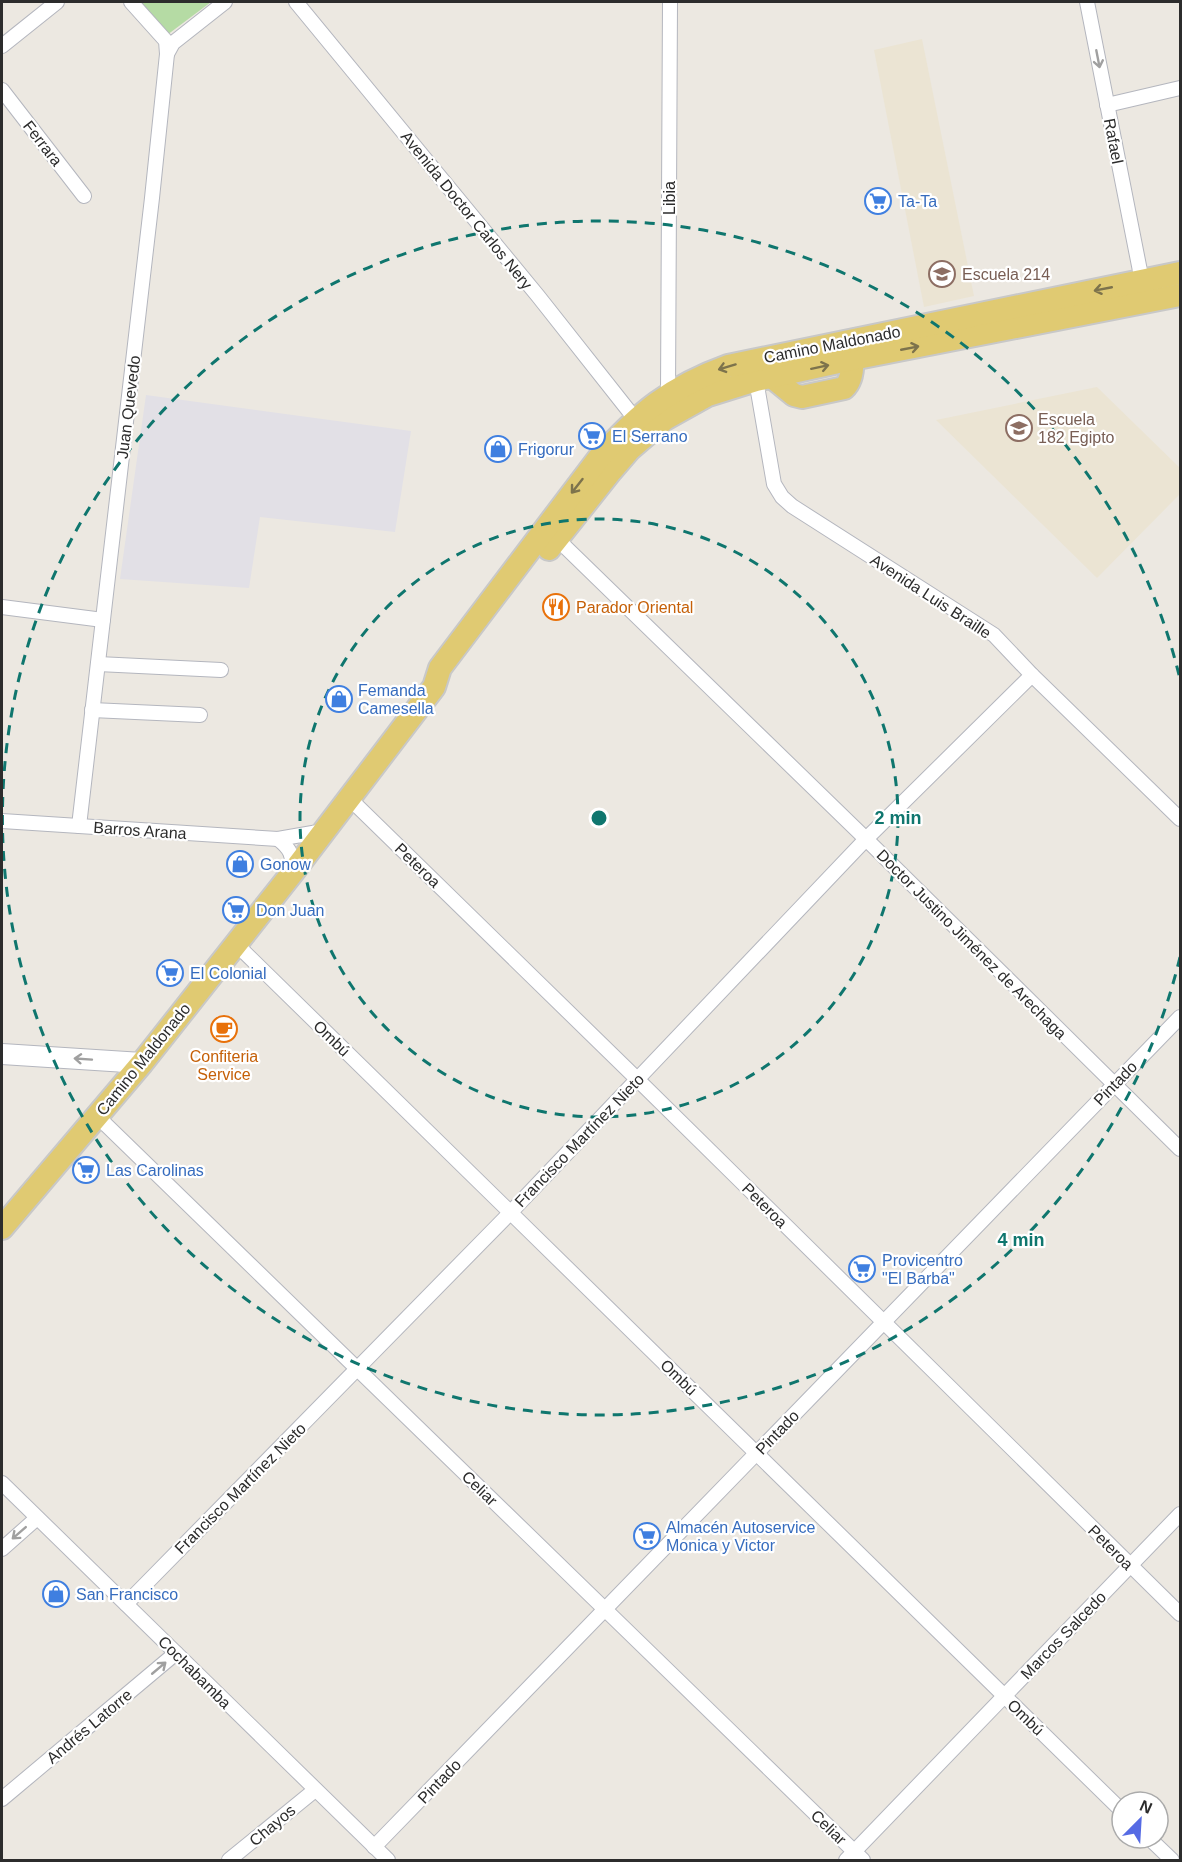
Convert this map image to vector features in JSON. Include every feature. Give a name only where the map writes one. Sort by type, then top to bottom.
[{"type":"main road","name":"Camino Maldonado","points":[[851,350],[1180,273]]},
{"type":"main road","name":"Camino Maldonado","points":[[552,534],[599,458],[636,420],[668,394],[700,376],[728,366],[851,350],[1180,295]]},
{"type":"main road","points":[[764,379],[802,397],[844,388],[850,380],[851,350]]},
{"type":"main road","name":"Camino Maldonado","points":[[2,1228],[142,1063],[236,945],[434,687],[440,668],[552,534],[623,457],[665,419],[708,395],[764,379]]},
{"type":"street","points":[[2,46],[57,2]]},
{"type":"street","points":[[131,2],[166,41],[167,54]]},
{"type":"street","points":[[167,54],[173,43],[225,2]]},
{"type":"street","name":"Avenida Doctor Carlos Nery","points":[[296,2],[538,296],[636,420]]},
{"type":"street","name":"Libia","points":[[668,394],[670,2]]},
{"type":"street","name":"Rafael","points":[[1087,2],[1143,281]]},
{"type":"street","name":"Juan Quevedo","points":[[79,826],[167,54]]},
{"type":"street","points":[[1107,105],[1180,88]]},
{"type":"street","name":"Ferrara","points":[[2,90],[84,196]]},
{"type":"street","name":"Avenida Luis Braille","points":[[764,379],[774,484],[782,497],[792,506],[994,635],[1180,819]]},
{"type":"street","name":"Doctor Justino Jiménez de Arechaga","points":[[552,534],[1180,1149]]},
{"type":"street","points":[[2,607],[103,620]]},
{"type":"street","points":[[98,664],[221,670]]},
{"type":"street","name":"Francisco Martínez Nieto","points":[[126,1604],[511,1212],[866,839],[1032,675]]},
{"type":"street","points":[[93,710],[200,715]]},
{"type":"street","name":"Peteroa","points":[[348,797],[638,1079],[1180,1614]]},
{"type":"street","name":"Barros Arana","points":[[2,820],[278,839],[324,831]]},
{"type":"street","points":[[278,839],[292,855],[293,872]]},
{"type":"street","name":"Ombú","points":[[236,945],[1110,1799]]},
{"type":"street","name":"Pintado","points":[[374,1847],[1180,1017]]},
{"type":"street","points":[[2,1054],[142,1063]]},
{"type":"street","name":"Celiar","points":[[97,1116],[605,1610],[854,1858]]},
{"type":"street","name":"Cochabamba","points":[[2,1483],[388,1860]]},
{"type":"street","name":"Marcos Salcedo","points":[[854,1858],[1004,1696],[1180,1515]]},
{"type":"street","points":[[2,1549],[37,1518]]},
{"type":"street","name":"Andrés Latorre","points":[[2,1799],[176,1653]]},
{"type":"street","name":"Chayos","points":[[229,1860],[315,1790]]},
{"type":"shaded area","points":[[922,39],[974,296],[924,307],[874,50]]},
{"type":"shaded area","points":[[1097,387],[1180,468],[1180,494],[1097,578],[936,420]]},
{"type":"shaded area","points":[[146,395],[411,431],[395,532],[260,517],[249,588],[120,579]]},
{"type":"green space","points":[[136,2],[211,2],[167,35]]},
{"type":"place","name":"Ta-Ta","points":[[878,201]]},
{"type":"place","name":"Escuela 214","points":[[942,274]]},
{"type":"place","name":"Escuela 182 Egipto","points":[[1019,428]]},
{"type":"place","name":"El Serrano","points":[[592,436]]},
{"type":"place","name":"Frigorur","points":[[498,449]]},
{"type":"place","name":"Parador Oriental","points":[[556,607]]},
{"type":"place","name":"Femanda Camesella","points":[[339,699]]},
{"type":"place","name":"Gonow","points":[[240,864]]},
{"type":"place","name":"Don Juan","points":[[236,910]]},
{"type":"place","name":"El Colonial","points":[[170,973]]},
{"type":"place","name":"Confiteria Service","points":[[224,1029]]},
{"type":"place","name":"Las Carolinas","points":[[86,1170]]},
{"type":"place","name":"Provicentro \"El Barba\"","points":[[862,1269]]},
{"type":"place","name":"Almacén Autoservice Monica y Victor","points":[[647,1536]]},
{"type":"place","name":"San Francisco","points":[[56,1594]]}]
